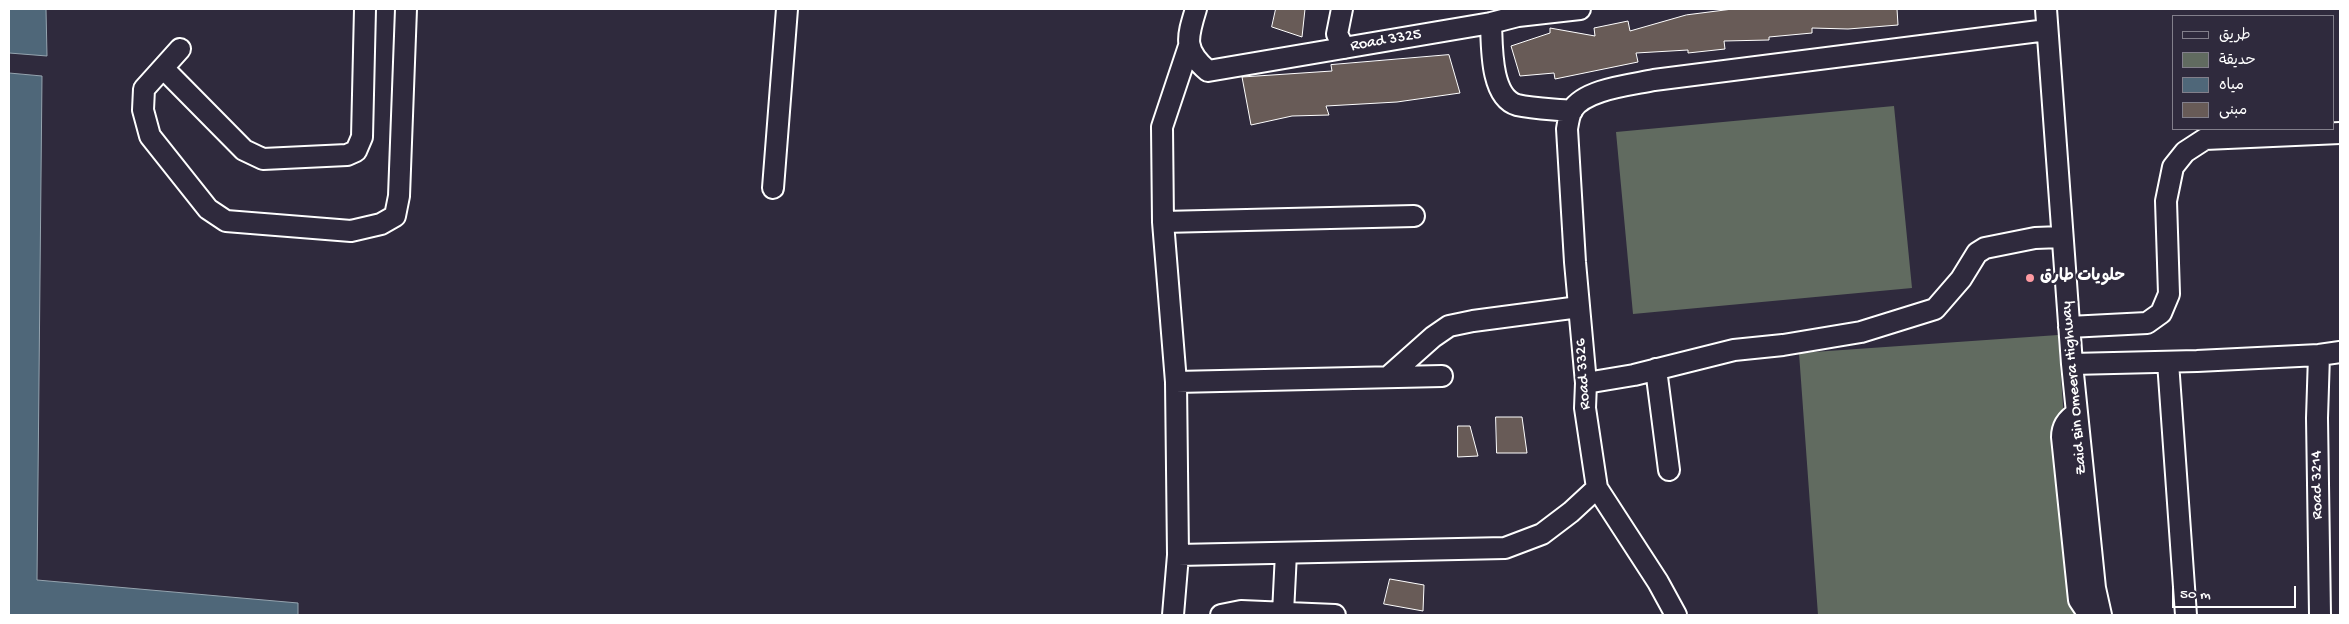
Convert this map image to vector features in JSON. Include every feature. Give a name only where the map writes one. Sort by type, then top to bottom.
[{"type":"street","points":[[163,68],[244,150],[263,159],[347,155],[356,150],[362,137],[364,9]]},
{"type":"street","points":[[180,49],[144,89],[143,110],[150,136],[208,209],[226,221],[351,231],[381,224],[394,216],[399,196],[406,9]]},
{"type":"street","points":[[773,188],[787,9]]},
{"type":"street","points":[[1167,108],[1178,92],[1192,80],[1197,59],[1190,29],[1196,9]]},
{"type":"street","points":[[1342,9],[1337,34],[1344,48]]},
{"type":"street","name":"Road 3325","points":[[1197,59],[1344,48],[1491,23],[1518,12],[1580,9]]},
{"type":"street","name":"Zaid Bin Omeera Highway","points":[[2046,9],[2072,364],[2095,588],[2101,615]]},
{"type":"street","points":[[1491,23],[1495,74],[1500,91],[1515,104],[1572,111],[1581,99],[1594,94],[1654,80],[2047,30]]},
{"type":"street","points":[[1173,615],[1178,555],[1176,382],[1163,222],[1162,127],[1167,108],[1197,59]]},
{"type":"street","name":"Road 3326","points":[[1572,111],[1567,129],[1586,383],[1585,408],[1597,488],[1658,582],[1676,615]]},
{"type":"street","points":[[2069,327],[2147,323],[2161,313],[2169,294],[2166,201],[2173,167],[2185,152],[2205,139],[2340,133]]},
{"type":"street","points":[[1163,222],[1414,216]]},
{"type":"street","points":[[1586,383],[1656,369],[1734,350],[1784,345],[1860,332],[1935,309],[1961,279],[1977,253],[1984,248],[2035,238],[2062,236]]},
{"type":"street","points":[[1388,377],[1433,337],[1449,326],[1579,307]]},
{"type":"street","points":[[2072,364],[2168,362],[2319,355],[2340,352]]},
{"type":"street","name":"Road 3214","points":[[2319,355],[2317,418],[2320,615]]},
{"type":"street","points":[[2168,362],[2186,615]]},
{"type":"street","points":[[1656,369],[1669,470]]},
{"type":"street","points":[[1176,382],[1442,376]]},
{"type":"street","points":[[2077,413],[2067,420],[2062,437],[2079,600],[2090,615]]},
{"type":"street","points":[[1178,555],[1506,548],[1542,534],[1571,512],[1597,488]]},
{"type":"street","points":[[1283,613],[1286,553]]},
{"type":"street","name":"Zaid Bin Omeera Highway","points":[[2090,615],[2095,588]]},
{"type":"street","points":[[1221,615],[1241,611],[1335,615]]},
{"type":"green space","points":[[1894,106],[1912,288],[1633,314],[1616,132]]},
{"type":"green space","points":[[2058,335],[2078,615],[1818,615],[1799,353]]},
{"type":"water","points":[[9,9],[46,9],[47,56],[9,53]]},
{"type":"water","points":[[9,73],[42,76],[37,580],[298,603],[298,615],[9,615]]},
{"type":"building","points":[[1276,9],[1305,9],[1302,37],[1272,27]]},
{"type":"building","points":[[1733,9],[1897,9],[1898,25],[1848,29],[1812,28],[1812,33],[1769,37],[1769,40],[1724,41],[1725,49],[1688,53],[1688,50],[1636,53],[1638,62],[1555,79],[1554,73],[1520,76],[1511,46],[1550,33],[1550,28],[1595,36],[1594,28],[1628,21],[1630,31],[1686,15]]},
{"type":"building","points":[[1449,55],[1460,93],[1397,102],[1326,106],[1329,115],[1292,116],[1251,125],[1242,77],[1332,71],[1331,65]]},
{"type":"building","points":[[1496,417],[1522,417],[1527,453],[1497,453]]},
{"type":"building","points":[[1458,426],[1470,426],[1478,456],[1458,457]]},
{"type":"building","points":[[1390,579],[1424,585],[1423,611],[1384,604]]},
{"type":"place","name":"حلويات طارق","points":[[2030,278]]}]
